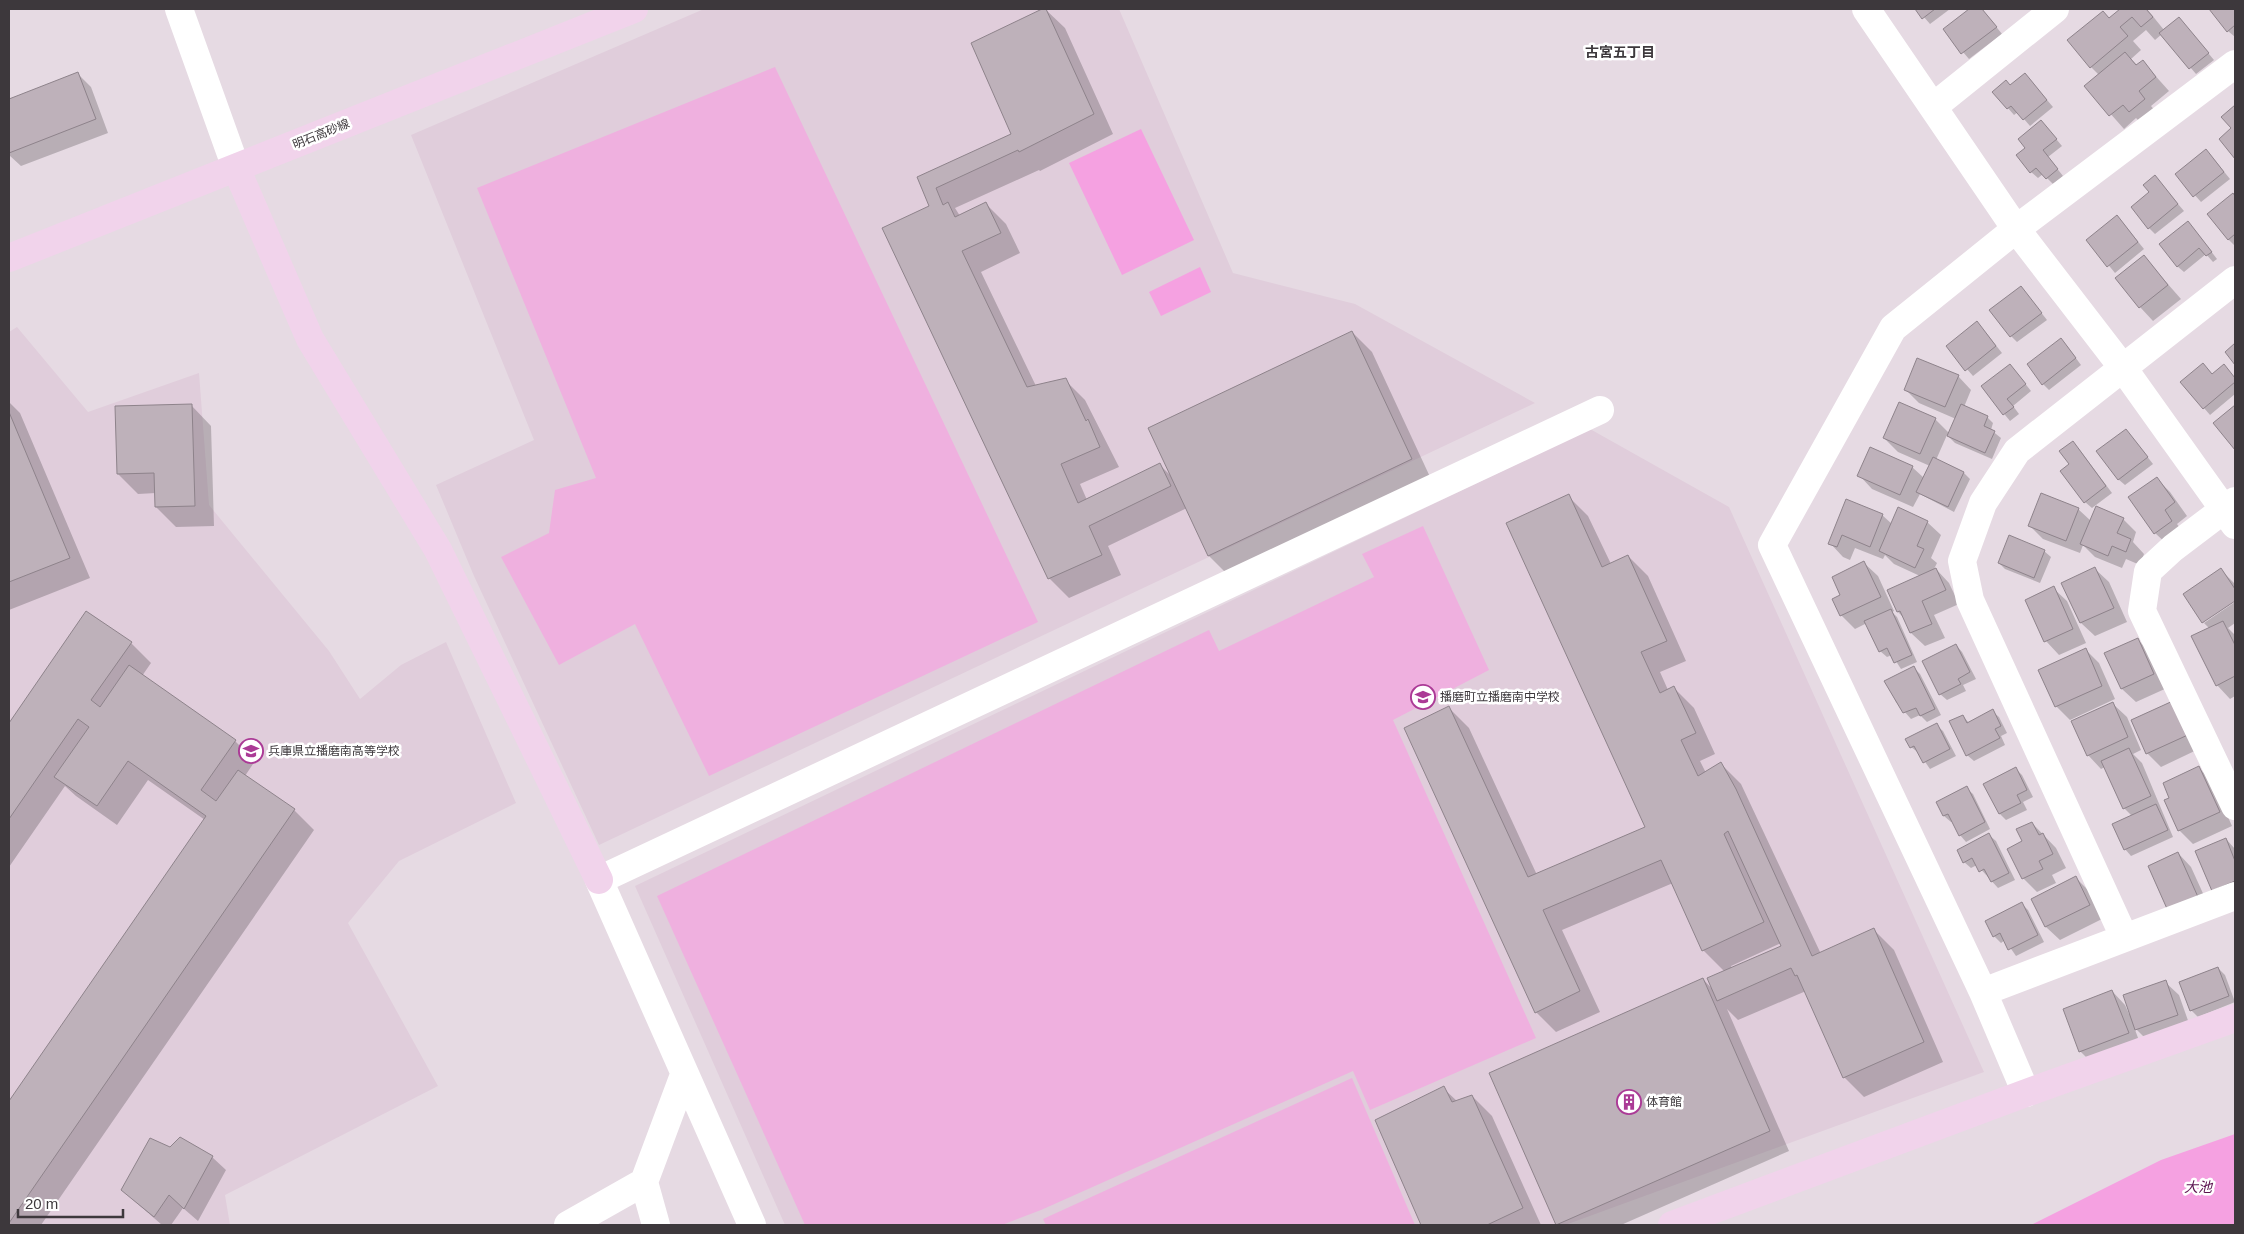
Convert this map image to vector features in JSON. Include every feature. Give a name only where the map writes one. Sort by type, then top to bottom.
[{"type":"street","points":[[179,9],[236,168],[310,340],[438,550],[599,880],[752,1225]]},
{"type":"street","name":"明石高砂線","points":[[9,258],[634,9]]},
{"type":"street","points":[[1866,9],[2016,229],[2232,512],[2173,548],[2148,571],[2142,610],[2235,806]]},
{"type":"street","points":[[1933,107],[2055,9]]},
{"type":"street","points":[[2026,1093],[1983,992],[1772,546],[1893,328],[2016,229],[2235,64]]},
{"type":"street","points":[[2124,937],[1970,600],[1962,562],[1982,503],[2017,451],[2235,280]]},
{"type":"street","points":[[599,880],[1600,410]]},
{"type":"street","points":[[1983,992],[2235,896]]},
{"type":"street","points":[[1672,1225],[2026,1093],[2235,1018]]},
{"type":"street","points":[[656,1225],[644,1182],[684,1075]]},
{"type":"street","points":[[568,1225],[644,1182]]},
{"type":"shaded area","points":[[704,9],[1119,9],[1233,273],[1355,304],[1535,403],[599,845],[474,576],[436,485],[534,440],[411,135]]},
{"type":"shaded area","points":[[775,67],[1038,622],[709,776],[635,624],[559,665],[501,557],[549,533],[555,490],[596,478],[477,188]]},
{"type":"shaded area","name":"兵庫県立播磨南高等学校","points":[[17,327],[88,412],[199,373],[209,505],[329,651],[360,699],[401,665],[446,642],[516,803],[399,861],[348,923],[438,1086],[225,1195],[230,1225],[9,1225],[9,332]]},
{"type":"shaded area","name":"播磨町立播磨南中学校","points":[[1590,429],[1729,507],[1984,1072],[1565,1225],[785,1225],[635,886]]},
{"type":"shaded area","points":[[1423,526],[1489,670],[1393,720],[1536,1038],[1370,1110],[1353,1071],[1041,1210],[1002,1225],[805,1225],[657,896],[1209,630],[1219,651],[1374,577],[1362,554]]},
{"type":"shaded area","points":[[1352,1078],[1415,1225],[1046,1225],[1043,1219]]},
{"type":"water","points":[[1141,129],[1194,240],[1122,275],[1069,163]]},
{"type":"water","points":[[1200,267],[1211,292],[1161,316],[1149,292]]},
{"type":"water","name":"大池","points":[[2235,1134],[2235,1225],[2031,1225],[2161,1160]]},
{"type":"building","points":[[1042,9],[1046,9],[1094,114],[1019,152],[1018,150],[936,188],[943,205],[948,202],[955,217],[986,202],[1001,233],[962,251],[1027,387],[1066,378],[1086,421],[1088,419],[1100,447],[1061,464],[1078,503],[1160,463],[1171,486],[1089,526],[1102,555],[1048,579],[882,228],[929,206],[917,177],[1011,134],[971,43]]},
{"type":"building","points":[[1915,9],[1935,9],[1922,19]]},
{"type":"building","points":[[1969,9],[1982,9],[1997,27],[1961,54],[1943,29]]},
{"type":"building","points":[[2120,9],[2146,9],[2153,17],[2141,27],[2132,17],[2120,27],[2128,36],[2090,68],[2067,40],[2103,11],[2109,18]]},
{"type":"building","points":[[2209,9],[2235,9],[2235,25],[2227,32]]},
{"type":"building","points":[[2179,17],[2209,53],[2189,69],[2159,33]]},
{"type":"building","points":[[2125,52],[2136,65],[2143,60],[2156,77],[2139,91],[2145,99],[2129,112],[2123,105],[2109,116],[2084,86]]},
{"type":"building","points":[[78,72],[96,119],[9,153],[9,99]]},
{"type":"building","points":[[2025,73],[2047,100],[2023,120],[2011,106],[2007,109],[1992,92],[2006,80],[2010,85]]},
{"type":"building","points":[[2235,105],[2235,159],[2219,139],[2231,128],[2221,117]]},
{"type":"building","points":[[2041,120],[2057,139],[2043,150],[2058,169],[2046,179],[2036,168],[2030,173],[2016,155],[2025,148],[2018,139]]},
{"type":"building","points":[[2206,149],[2224,172],[2193,197],[2175,174]]},
{"type":"building","points":[[2155,175],[2178,204],[2148,229],[2131,207],[2149,192],[2143,185]]},
{"type":"building","points":[[2233,193],[2235,196],[2235,234],[2228,240],[2207,214]]},
{"type":"building","points":[[2117,215],[2138,242],[2107,267],[2086,240]]},
{"type":"building","points":[[2188,221],[2212,252],[2206,256],[2199,248],[2177,267],[2159,244]]},
{"type":"building","points":[[2144,255],[2168,285],[2139,308],[2115,278]]},
{"type":"building","points":[[2021,286],[2042,313],[2010,337],[1989,310]]},
{"type":"building","points":[[1977,321],[1996,346],[1965,371],[1946,346]]},
{"type":"building","points":[[1352,331],[1412,459],[1208,556],[1148,428]]},
{"type":"building","points":[[2061,338],[2076,358],[2042,385],[2027,364]]},
{"type":"building","points":[[2235,343],[2235,365],[2225,352]]},
{"type":"building","points":[[1917,358],[1959,375],[1945,407],[1904,390]]},
{"type":"building","points":[[2203,363],[2212,374],[2224,364],[2235,378],[2235,382],[2203,409],[2180,382]]},
{"type":"building","points":[[2010,364],[2026,384],[2007,399],[2014,407],[2003,415],[1981,386]]},
{"type":"building","points":[[1899,402],[1936,418],[1920,454],[1883,438]]},
{"type":"building","points":[[192,404],[195,506],[155,507],[154,473],[117,474],[115,406]]},
{"type":"building","points":[[1961,404],[1988,416],[1984,426],[1995,431],[1985,453],[1947,436]]},
{"type":"building","points":[[2235,405],[2235,450],[2213,423]]},
{"type":"building","points":[[9,412],[70,558],[9,582]]},
{"type":"building","points":[[2126,429],[2148,457],[2118,480],[2096,451]]},
{"type":"building","points":[[2073,441],[2106,486],[2084,503],[2060,471],[2069,464],[2059,451]]},
{"type":"building","points":[[1870,447],[1913,466],[1900,495],[1857,476]]},
{"type":"building","points":[[1933,457],[1964,472],[1948,507],[1916,492]]},
{"type":"building","points":[[2157,477],[2175,502],[2165,510],[2172,521],[2154,534],[2128,497]]},
{"type":"building","points":[[2041,493],[2079,508],[2066,541],[2028,526]]},
{"type":"building","points":[[1569,494],[1602,567],[1628,555],[1667,641],[1641,652],[1660,693],[1674,686],[1696,733],[1681,740],[1698,776],[1721,762],[1736,789],[1812,956],[1874,928],[1924,1042],[1843,1078],[1797,975],[1795,976],[1791,968],[1717,1001],[1707,978],[1781,946],[1728,831],[1724,834],[1764,922],[1702,951],[1661,860],[1543,910],[1580,991],[1535,1013],[1404,728],[1449,706],[1528,877],[1645,827],[1506,523]]},
{"type":"building","points":[[1846,499],[1883,514],[1870,547],[1842,535],[1837,547],[1828,544]]},
{"type":"building","points":[[2096,506],[2124,518],[2117,533],[2131,539],[2126,552],[2112,546],[2108,556],[2080,544]]},
{"type":"building","points":[[1898,507],[1928,521],[1917,546],[1924,549],[1915,568],[1879,551]]},
{"type":"building","points":[[2009,535],[2045,550],[2034,578],[1998,563]]},
{"type":"building","points":[[1864,561],[1881,597],[1840,616],[1832,599],[1840,595],[1832,577]]},
{"type":"building","points":[[2095,567],[2114,608],[2080,623],[2061,583]]},
{"type":"building","points":[[1936,568],[1946,590],[1922,601],[1932,624],[1910,633],[1900,611],[1897,612],[1887,590]]},
{"type":"building","points":[[2221,568],[2235,589],[2235,601],[2202,623],[2183,594]]},
{"type":"building","points":[[2054,586],[2073,629],[2044,642],[2025,600]]},
{"type":"building","points":[[1891,609],[1912,655],[1894,663],[1887,648],[1879,652],[1864,621]]},
{"type":"building","points":[[86,611],[132,642],[91,700],[100,707],[129,665],[236,740],[201,790],[216,801],[238,770],[295,809],[9,1223],[9,1101],[206,816],[128,761],[97,806],[54,777],[89,727],[78,719],[9,819],[9,723]]},
{"type":"building","points":[[2223,621],[2235,645],[2235,676],[2216,686],[2191,636]]},
{"type":"building","points":[[2138,638],[2154,674],[2121,689],[2104,653]]},
{"type":"building","points":[[1956,644],[1970,672],[1958,679],[1961,684],[1939,695],[1922,661]]},
{"type":"building","points":[[2086,648],[2102,686],[2055,707],[2038,670]]},
{"type":"building","points":[[1914,666],[1935,709],[1920,716],[1916,708],[1903,713],[1884,681]]},
{"type":"building","points":[[2175,700],[2190,734],[2146,754],[2131,720]]},
{"type":"building","points":[[2113,702],[2128,737],[2087,756],[2071,721]]},
{"type":"building","points":[[1993,709],[2001,726],[1995,729],[2000,738],[1966,756],[1949,721],[1963,715],[1967,723]]},
{"type":"building","points":[[1937,723],[1950,749],[1923,763],[1914,746],[1910,748],[1905,739]]},
{"type":"building","points":[[2129,748],[2151,796],[2123,809],[2101,761]]},
{"type":"building","points":[[2199,766],[2220,812],[2178,831],[2164,800],[2169,798],[2163,783]]},
{"type":"building","points":[[2016,767],[2027,790],[2017,795],[2021,803],[1999,814],[1983,784]]},
{"type":"building","points":[[1967,786],[1985,822],[1959,836],[1948,814],[1943,816],[1936,802]]},
{"type":"building","points":[[2156,804],[2168,830],[2124,850],[2112,824]]},
{"type":"building","points":[[2032,822],[2039,835],[2043,833],[2053,854],[2039,861],[2043,869],[2022,879],[2007,849],[2022,841],[2016,829]]},
{"type":"building","points":[[1989,833],[2009,873],[1991,882],[1984,869],[1979,872],[1972,858],[1963,863],[1957,850]]},
{"type":"building","points":[[2226,838],[2235,861],[2235,881],[2212,891],[2195,851]]},
{"type":"building","points":[[2178,852],[2198,897],[2168,911],[2148,866]]},
{"type":"building","points":[[2076,876],[2090,905],[2045,927],[2031,899]]},
{"type":"building","points":[[2022,902],[2038,935],[2008,950],[2000,933],[1993,937],[1985,921]]},
{"type":"building","points":[[2218,967],[2229,996],[2190,1011],[2179,982]]},
{"type":"building","name":"体育館","points":[[1703,978],[1770,1131],[1556,1225],[1489,1073]]},
{"type":"building","points":[[2166,980],[2178,1015],[2135,1030],[2123,995]]},
{"type":"building","points":[[2112,990],[2129,1033],[2079,1052],[2063,1009]]},
{"type":"building","points":[[1444,1086],[1452,1102],[1472,1095],[1523,1208],[1487,1225],[1421,1225],[1375,1120]]},
{"type":"building","points":[[180,1137],[213,1156],[184,1209],[169,1195],[154,1217],[121,1190],[150,1138],[170,1147]]},
{"type":"place","name":"播磨町立播磨南中学校","points":[[1423,697]]},
{"type":"place","name":"兵庫県立播磨南高等学校","points":[[251,751]]},
{"type":"place","name":"体育館","points":[[1629,1102]]},
{"type":"district","name":"古宮五丁目","points":[[1620,52]]}]
